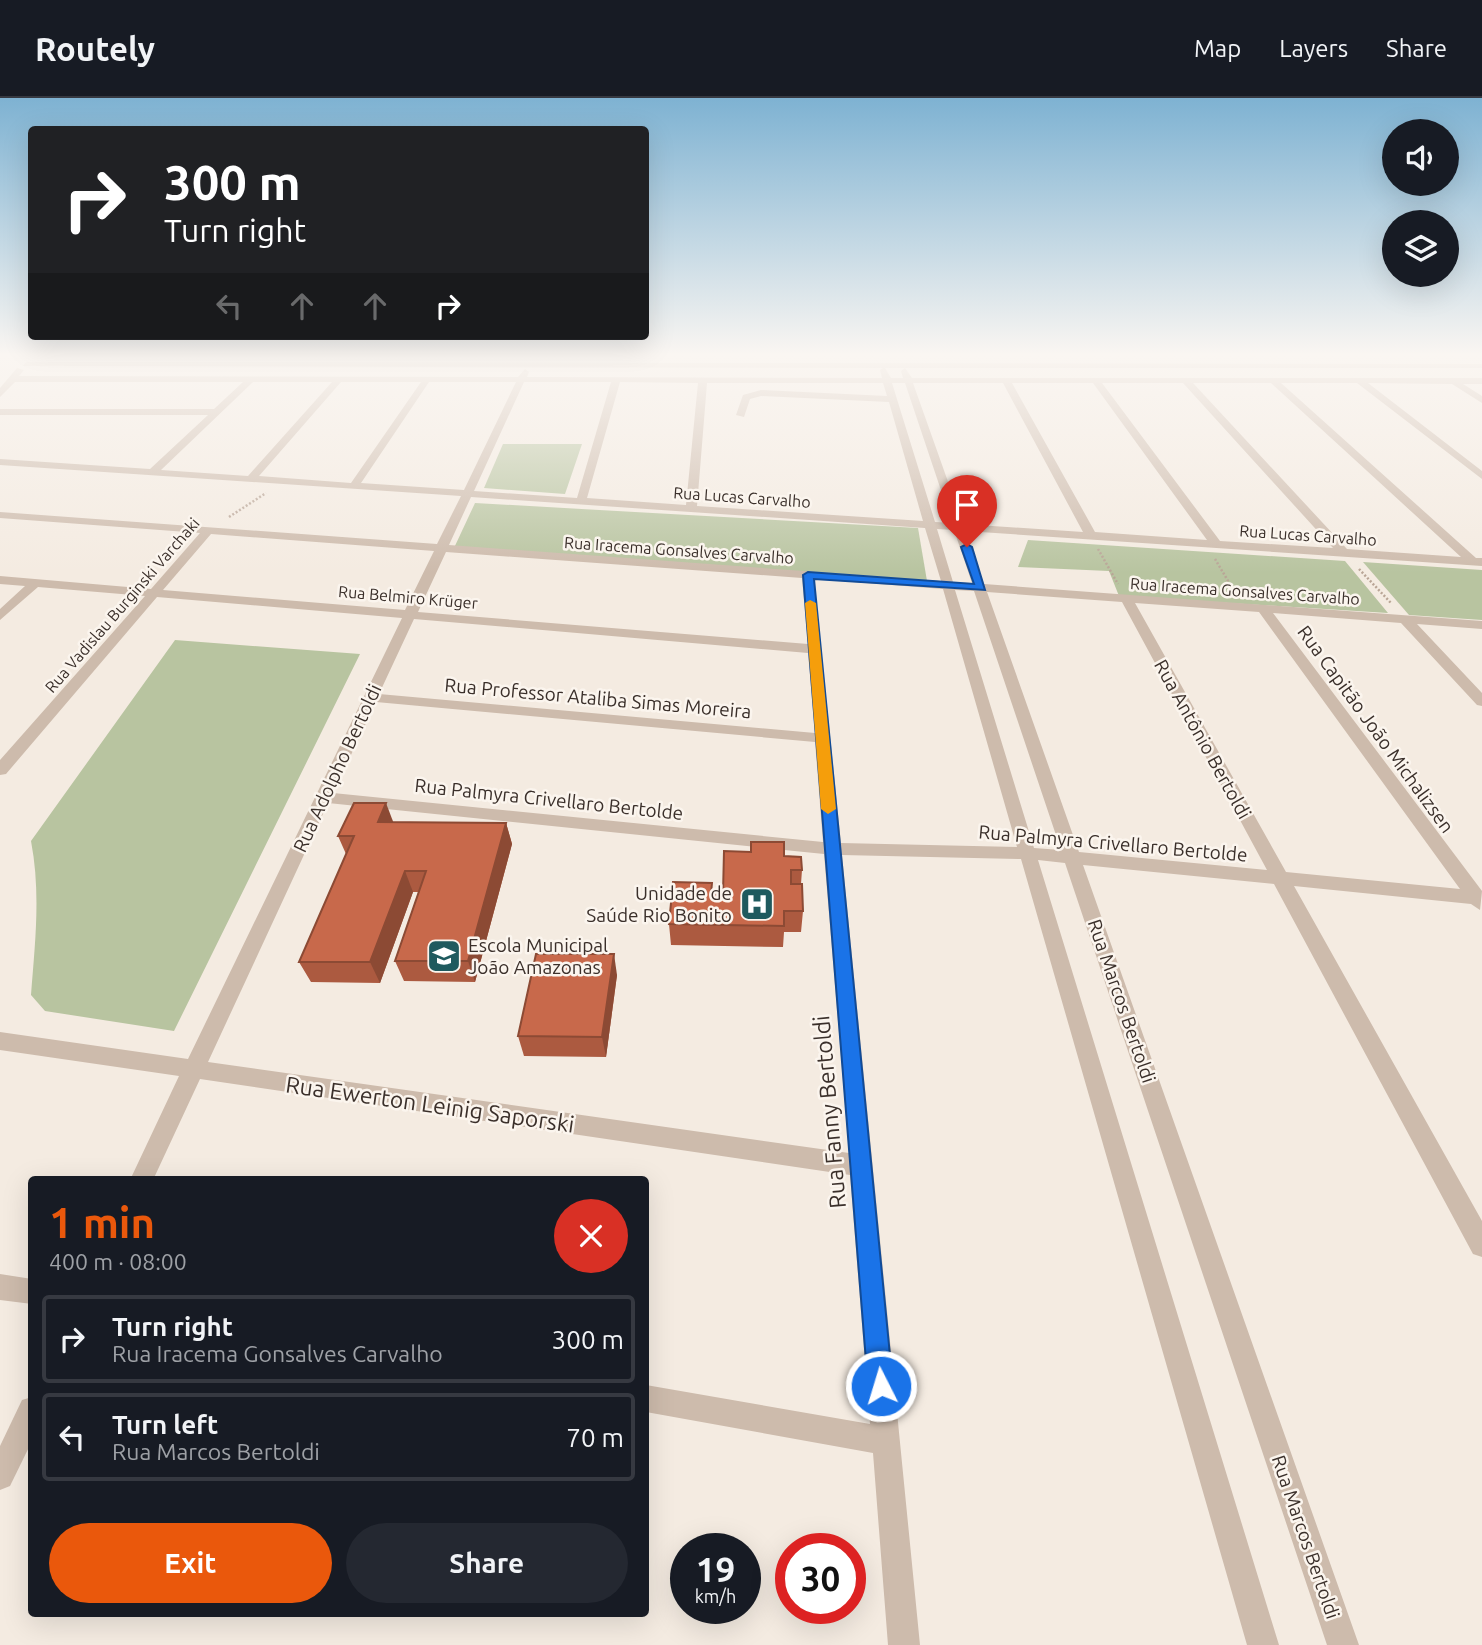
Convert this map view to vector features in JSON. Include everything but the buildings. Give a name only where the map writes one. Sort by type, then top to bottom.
[{"type":"street","points":[[152,473],[199,428]]},
{"type":"street","points":[[251,479],[295,428]]},
{"type":"street","points":[[354,486],[393,428]]},
{"type":"street","name":"Rua Adolpho Bertoldi","points":[[143,1176],[498,428]]},
{"type":"street","points":[[581,502],[602,428]]},
{"type":"street","points":[[691,509],[699,428]]},
{"type":"street","points":[[907,428],[930,525],[1263,1645]]},
{"type":"street","name":"Rua Marcos Bertoldi","points":[[917,428],[959,527],[981,588],[1343,1645]]},
{"type":"street","points":[[1032,428],[1091,536]]},
{"type":"street","points":[[1129,428],[1211,544]]},
{"type":"street","points":[[1229,428],[1344,553]]},
{"type":"street","points":[[1327,428],[1478,562]]},
{"type":"street","points":[[1421,428],[1482,475]]},
{"type":"street","name":"Rua Lucas Carvalho","points":[[0,463],[1478,562]]},
{"type":"street","name":"Rua Iracema Gonsalves Carvalho","points":[[0,515],[1482,625]]},
{"type":"street","name":"Rua Vadislau Burginski Varchaki","points":[[0,771],[208,531]]},
{"type":"street","name":"Rua Fanny Bertoldi","points":[[808,575],[904,1645]]},
{"type":"street","name":"Rua Belmiro Krüger","points":[[0,580],[814,649]]},
{"type":"street","points":[[0,616],[35,583]]},
{"type":"street","name":"Rua Antônio Bertoldi","points":[[1126,598],[1482,1245]]},
{"type":"street","name":"Rua Capitão João Michalizsen","points":[[1263,608],[1480,900]]},
{"type":"street","points":[[1405,619],[1482,702]]},
{"type":"street","name":"Rua Professor Ataliba Simas Moreira","points":[[370,697],[822,738]]},
{"type":"street","name":"Rua Palmyra Crivellaro Bertolde","points":[[323,797],[832,849],[1027,853],[1073,857],[1480,900]]},
{"type":"street","name":"Rua Ewerton Leinig Saporski","points":[[0,1041],[860,1166]]},
{"type":"street","points":[[0,1287],[28,1291]]},
{"type":"street","points":[[649,1400],[886,1441]]},
{"type":"street","points":[[0,1476],[28,1418]]},
{"type":"path","name":"Rua Vadislau Burginski Varchaki","points":[[208,531],[286,482]]},
{"type":"path","points":[[1091,536],[1126,598]]},
{"type":"path","points":[[1211,544],[1243,607]]},
{"type":"path","points":[[1344,553],[1405,619]]},
{"type":"green space","points":[[503,444],[582,444],[565,494],[484,488]]},
{"type":"green space","points":[[475,503],[918,528],[927,581],[454,548]]},
{"type":"green space","points":[[1028,540],[1345,561],[1388,613],[1119,596],[1109,571],[1018,567]]},
{"type":"green space","points":[[1363,562],[1482,570],[1482,620],[1409,615]]},
{"type":"green space","points":[[175,640],[360,654],[174,1031],[45,1011],[31,995],[36,880],[31,841]]},
{"type":"slow traffic","points":[[810,603],[828,809]]},
{"type":"place","name":"Unidade de Saúde Rio Bonito","points":[[757,904]]},
{"type":"place","name":"Escola Municipal João Amazonas","points":[[444,956]]},
{"type":"route","points":[[881,1386],[808,575],[981,588],[967,547]]}]
